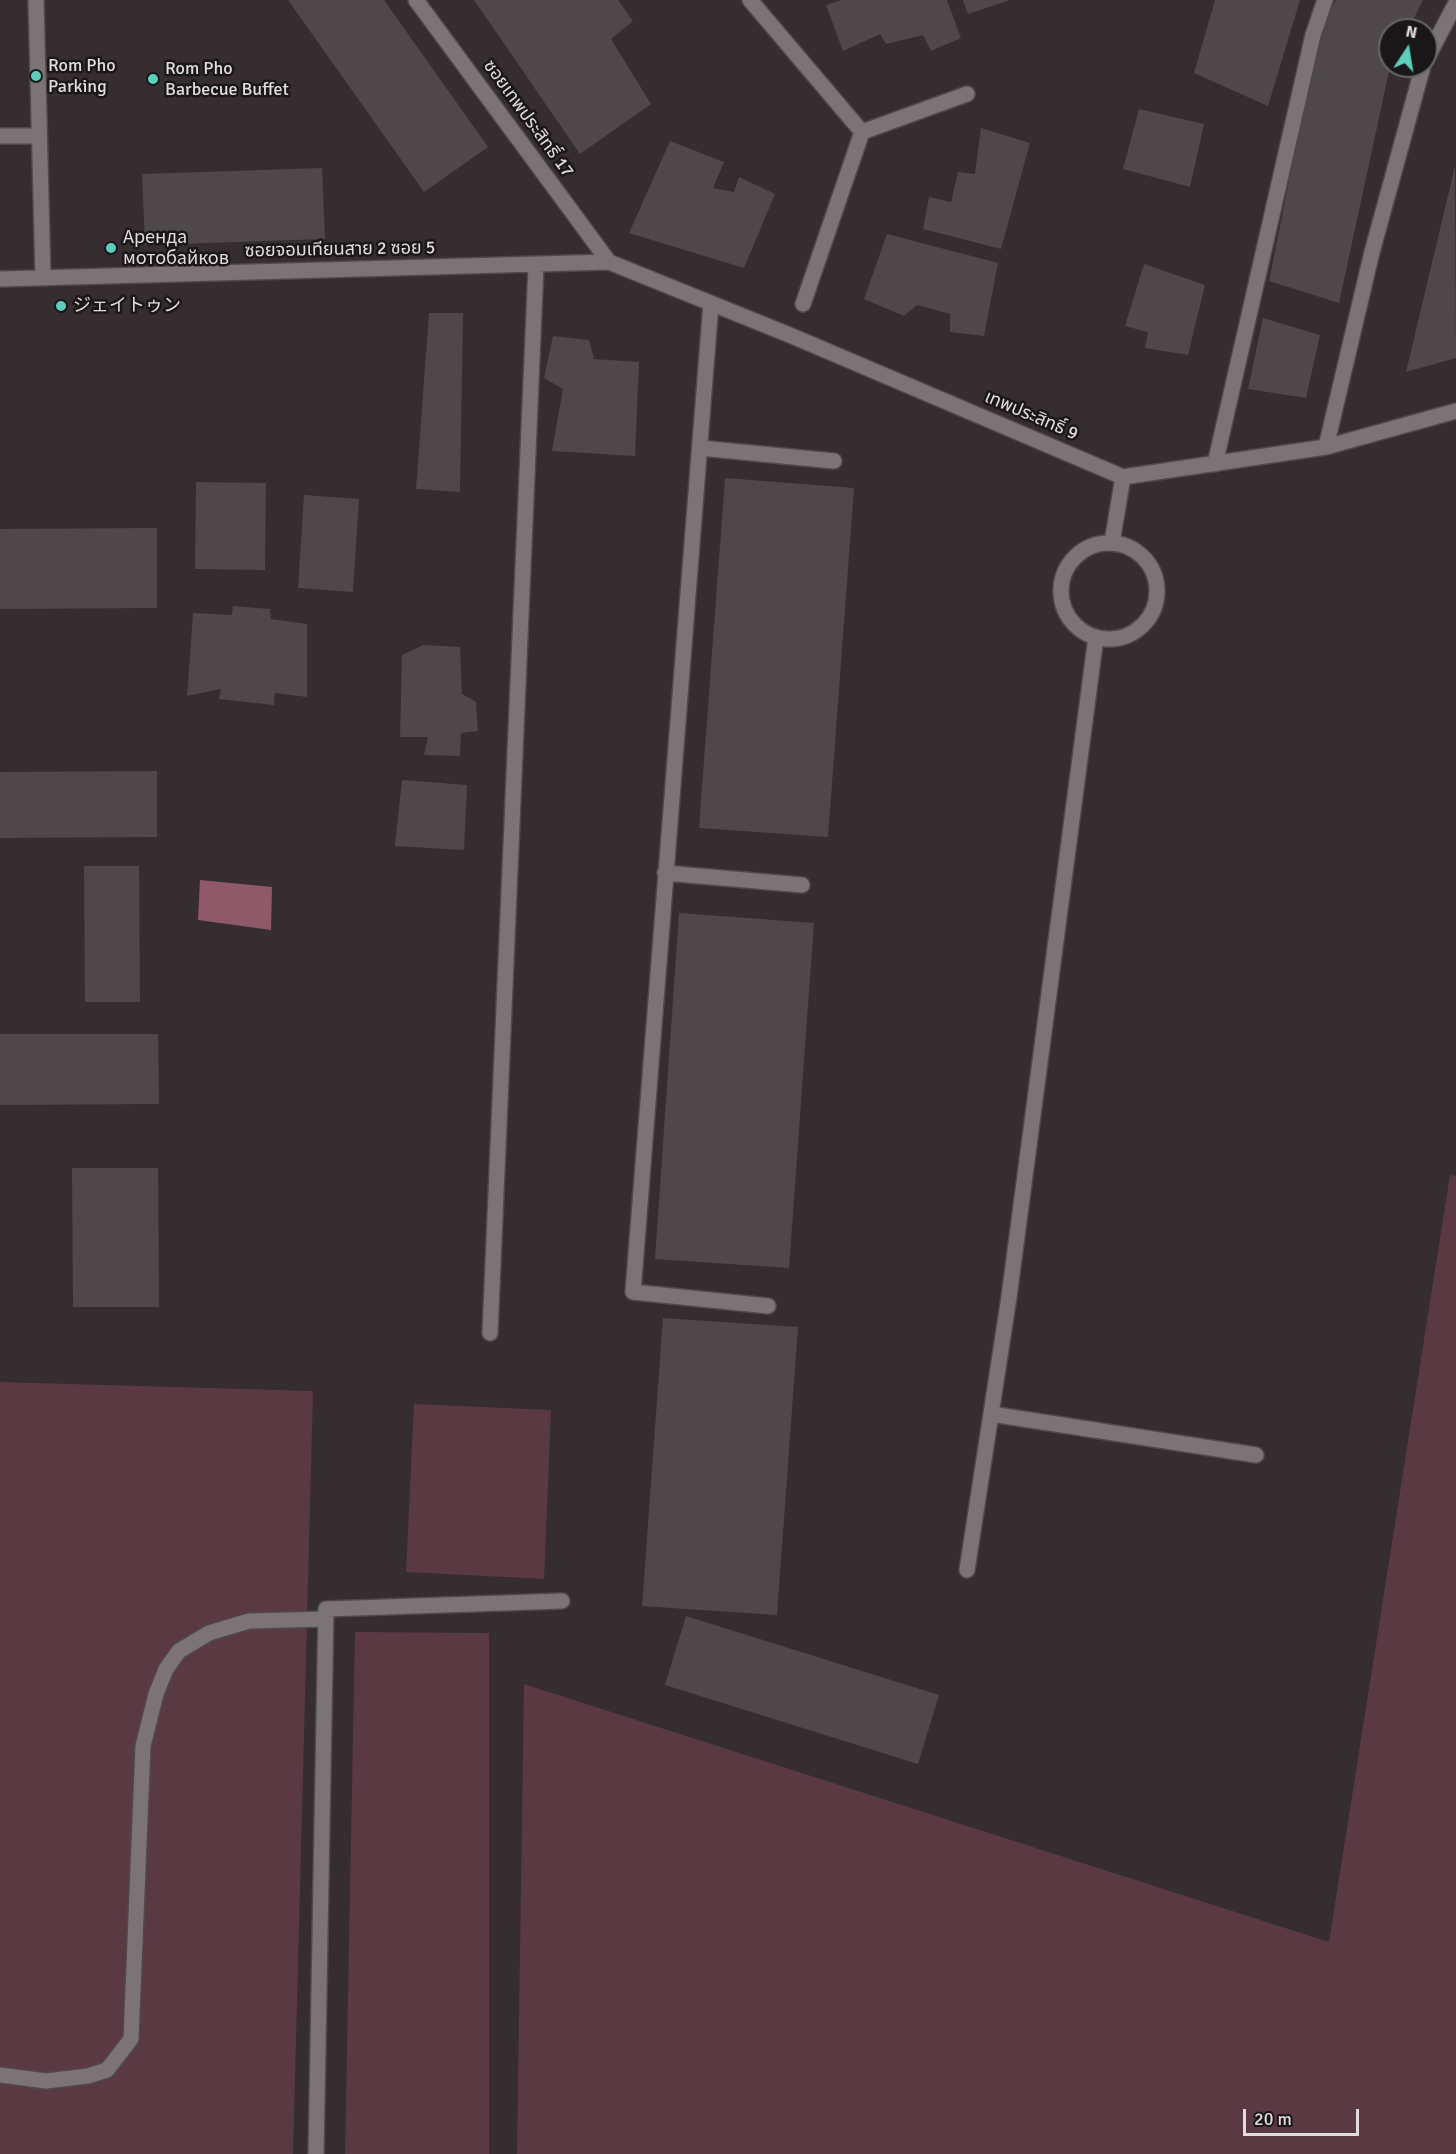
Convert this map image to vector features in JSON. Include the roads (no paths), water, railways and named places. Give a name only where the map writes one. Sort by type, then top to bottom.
[{"type":"street","points":[[36,0],[43,276]]},
{"type":"street","name":"ซอยเทพประสิทธิ์ 17","points":[[416,0],[609,262]]},
{"type":"street","points":[[750,0],[862,132]]},
{"type":"street","points":[[1215,464],[1313,35],[1325,0]]},
{"type":"street","points":[[1438,37],[1456,3]]},
{"type":"street","points":[[1326,447],[1375,241],[1420,78]]},
{"type":"street","points":[[862,132],[967,94]]},
{"type":"street","points":[[803,304],[862,132]]},
{"type":"street","points":[[0,136],[39,136]]},
{"type":"street","name":"ซอยจอมเทียนสาย 2 ซอย 5","points":[[0,279],[43,276],[536,266],[609,262]]},
{"type":"street","name":"เทพประสิทธิ์ 9","points":[[609,262],[1123,477]]},
{"type":"street","points":[[490,1334],[536,266]]},
{"type":"street","points":[[711,303],[633,1292],[768,1306]]},
{"type":"street","points":[[1112,542],[1123,477],[1326,447],[1456,411]]},
{"type":"street","points":[[700,448],[834,460]]},
{"type":"street","points":[[1112,542],[1127,546],[1146,561],[1156,582],[1157,598],[1152,613],[1142,626],[1128,635],[1112,639],[1096,637],[1082,631],[1070,620],[1063,606],[1060,590],[1063,575],[1081,550],[1096,544],[1112,542]]},
{"type":"street","points":[[967,1570],[992,1414],[1096,637]]},
{"type":"street","points":[[665,873],[802,885]]},
{"type":"street","points":[[992,1414],[1256,1455]]},
{"type":"street","points":[[316,2154],[326,1609],[562,1601]]},
{"type":"street","points":[[0,2075],[46,2081],[88,2076],[107,2070],[131,2039],[143,1746],[156,1694],[166,1669],[179,1651],[209,1633],[249,1621],[326,1619]]},
{"type":"place","name":"Rom Pho Parking","points":[[36,76]]},
{"type":"place","name":"Rom Pho Barbecue Buffet","points":[[153,79]]},
{"type":"place","name":"Аренда мотобайков","points":[[111,248]]},
{"type":"place","name":"ジェイトゥン","points":[[61,306]]}]
